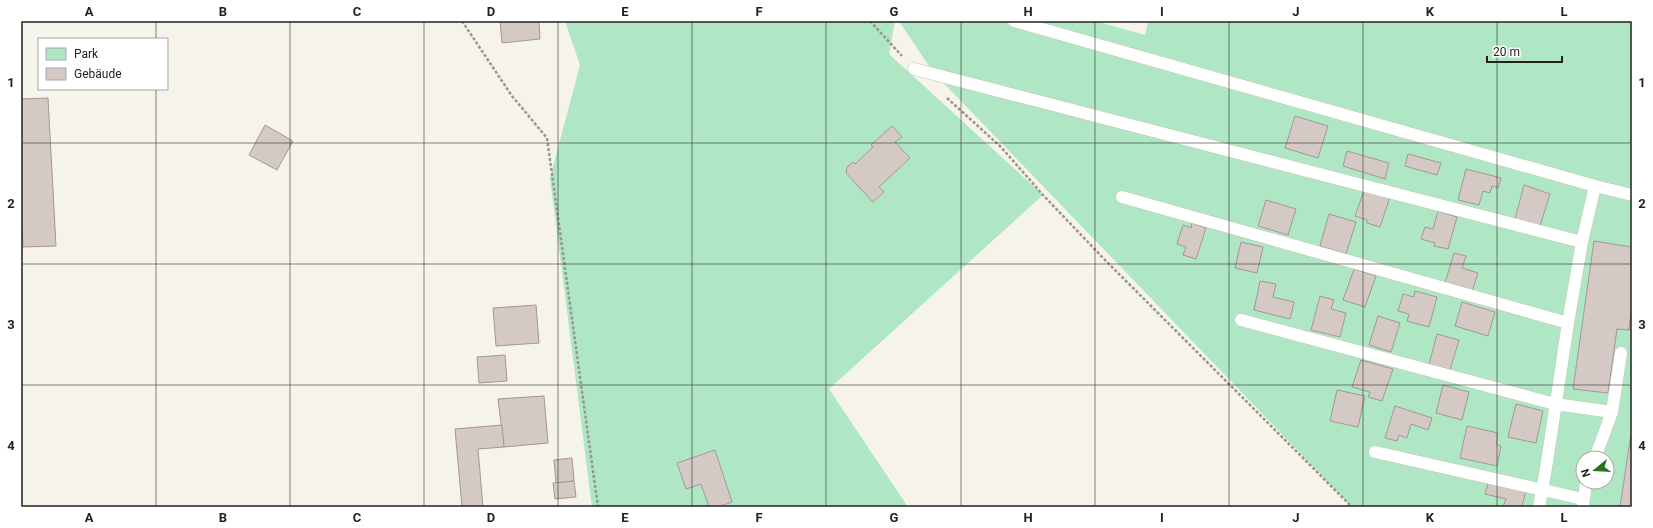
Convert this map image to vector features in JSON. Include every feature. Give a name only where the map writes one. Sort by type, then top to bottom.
[{"type":"lane","points":[[1014,21],[1595,186],[1632,195]]},
{"type":"lane","points":[[914,69],[1582,242]]},
{"type":"lane","points":[[1538,507],[1547,462],[1555,404],[1582,242],[1595,186]]},
{"type":"lane","points":[[1122,197],[1568,323]]},
{"type":"lane","points":[[1242,320],[1555,404],[1612,412]]},
{"type":"lane","points":[[1598,450],[1612,412],[1621,353]]},
{"type":"lane","points":[[1375,452],[1541,490],[1583,503],[1585,490]]},
{"type":"path","points":[[462,21],[512,96],[547,138],[598,507]]},
{"type":"path","points":[[870,21],[914,69]]},
{"type":"path","points":[[943,95],[1001,147],[1043,195],[1105,260],[1352,507]]},
{"type":"green space","points":[[565,21],[895,21],[889,54],[1043,195],[829,389],[908,507],[592,507],[550,178],[580,65]]},
{"type":"green space","points":[[899,21],[1095,21],[1145,35],[1148,21],[1632,21],[1632,507],[1352,507],[933,72]]},
{"type":"building","points":[[500,21],[539,21],[540,39],[502,43]]},
{"type":"building","points":[[48,98],[56,246],[23,247],[21,217],[21,99]]},
{"type":"building","points":[[1295,116],[1328,126],[1318,158],[1285,148]]},
{"type":"building","points":[[265,125],[293,141],[277,170],[249,155]]},
{"type":"building","points":[[892,126],[902,137],[895,142],[910,158],[879,187],[884,192],[873,202],[846,173],[847,167],[853,162],[855,164],[873,147],[871,145]]},
{"type":"building","points":[[1347,151],[1389,163],[1385,179],[1343,166]]},
{"type":"building","points":[[1408,154],[1441,163],[1437,175],[1405,166]]},
{"type":"building","points":[[1466,169],[1501,178],[1498,188],[1492,186],[1490,193],[1483,191],[1479,205],[1458,200]]},
{"type":"building","points":[[1524,185],[1550,194],[1540,226],[1515,219]]},
{"type":"building","points":[[1365,188],[1390,197],[1380,227],[1367,223],[1367,220],[1355,216]]},
{"type":"building","points":[[1266,200],[1296,209],[1288,235],[1258,226]]},
{"type":"building","points":[[1438,211],[1457,217],[1448,249],[1434,246],[1435,243],[1421,239],[1425,227],[1433,229]]},
{"type":"building","points":[[1329,214],[1356,222],[1346,254],[1320,246]]},
{"type":"building","points":[[1192,223],[1206,228],[1196,259],[1183,255],[1186,247],[1177,244],[1183,225],[1191,228]]},
{"type":"building","points":[[1594,241],[1632,247],[1632,304],[1629,330],[1617,329],[1608,393],[1573,389]]},
{"type":"building","points":[[1241,242],[1263,247],[1257,273],[1235,268]]},
{"type":"building","points":[[1454,253],[1466,256],[1462,268],[1478,273],[1472,292],[1445,283]]},
{"type":"building","points":[[1354,269],[1376,276],[1365,307],[1343,300]]},
{"type":"building","points":[[1260,281],[1276,284],[1273,297],[1294,302],[1290,319],[1254,310]]},
{"type":"building","points":[[1415,291],[1437,297],[1429,327],[1407,321],[1409,314],[1398,311],[1403,294],[1414,297]]},
{"type":"building","points":[[1320,296],[1334,300],[1331,309],[1346,313],[1340,337],[1311,330]]},
{"type":"building","points":[[1462,302],[1495,312],[1488,336],[1455,326]]},
{"type":"building","points":[[1632,304],[1632,330],[1629,330]]},
{"type":"building","points":[[536,305],[539,343],[496,346],[493,308]]},
{"type":"building","points":[[1378,316],[1400,323],[1391,352],[1369,345]]},
{"type":"building","points":[[1437,334],[1459,340],[1450,370],[1429,364]]},
{"type":"building","points":[[505,355],[507,381],[479,383],[477,357]]},
{"type":"building","points":[[1361,360],[1393,369],[1382,401],[1368,397],[1370,392],[1352,387]]},
{"type":"building","points":[[1443,385],[1469,392],[1462,420],[1436,413]]},
{"type":"building","points":[[1337,390],[1365,396],[1358,427],[1330,421]]},
{"type":"building","points":[[544,396],[548,443],[504,447],[498,399]]},
{"type":"building","points":[[1516,404],[1543,411],[1536,443],[1508,437]]},
{"type":"building","points":[[1395,406],[1432,418],[1428,430],[1411,424],[1407,438],[1399,435],[1397,441],[1385,438]]},
{"type":"building","points":[[502,425],[504,447],[478,449],[483,507],[462,507],[455,429]]},
{"type":"building","points":[[1467,426],[1498,433],[1496,444],[1501,446],[1497,466],[1460,458]]},
{"type":"building","points":[[1632,429],[1632,507],[1620,507],[1629,447]]},
{"type":"building","points":[[715,450],[732,502],[718,507],[709,507],[701,484],[686,489],[677,463]]},
{"type":"building","points":[[572,458],[574,481],[556,483],[554,460]]},
{"type":"building","points":[[574,481],[576,497],[555,499],[553,483]]},
{"type":"building","points":[[1489,481],[1526,490],[1522,507],[1503,507],[1506,499],[1485,494]]}]
